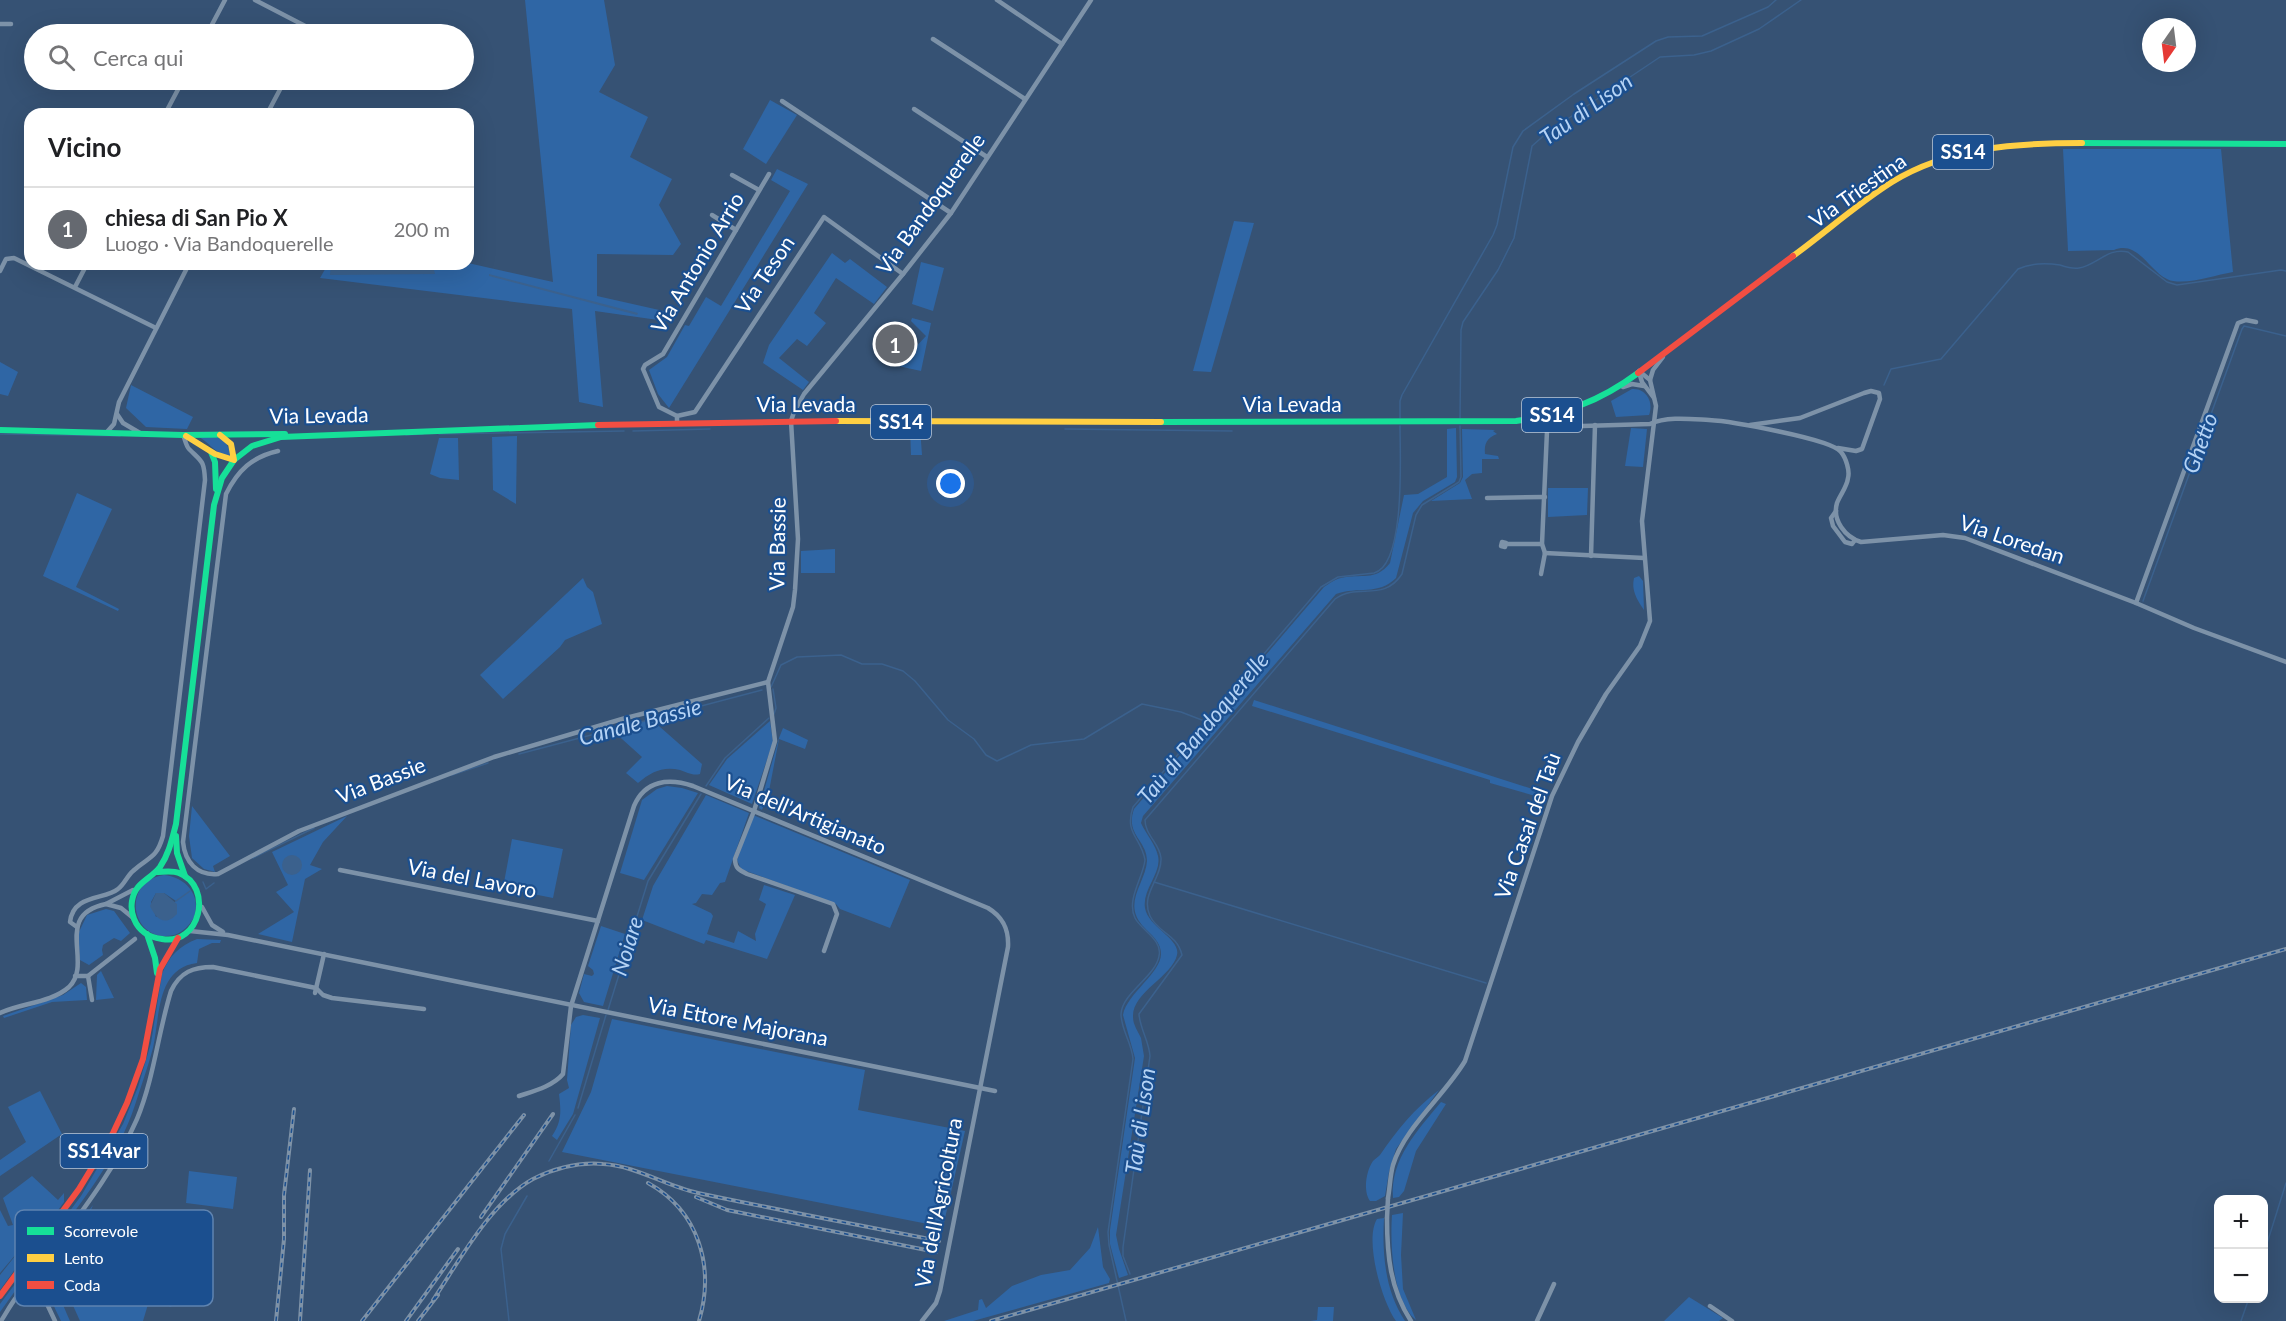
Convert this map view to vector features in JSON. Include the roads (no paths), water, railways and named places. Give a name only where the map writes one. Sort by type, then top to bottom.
[{"type":"main road","name":"Via Triestina","points":[[1501,422],[1540,418],[1569,410],[1615,390],[1891,183],[1934,160],[1977,149],[2029,144],[2286,144]]},
{"type":"main road","name":"Via Levada","points":[[0,430],[183,435],[301,435],[677,420],[1501,422]]},
{"type":"main road","points":[[216,495],[222,478],[234,460],[231,444],[219,434]]},
{"type":"main road","name":"Via Levada","points":[[183,435],[220,457],[234,460]]},
{"type":"main road","name":"SS14","points":[[234,460],[260,442],[301,435]]},
{"type":"main road","points":[[190,931],[198,920],[201,905],[196,888],[185,876],[177,853],[176,824],[216,495],[214,462],[209,449]]},
{"type":"main road","points":[[156,872],[168,851],[176,824]]},
{"type":"main road","points":[[134,918],[131,903],[136,888],[144,878],[156,872],[171,871],[185,876]]},
{"type":"main road","name":"SS14var","points":[[134,918],[147,934],[155,958],[157,983]]},
{"type":"main road","name":"SS14var","points":[[63,1210],[111,1140],[124,1112],[139,1071],[164,960],[178,938],[190,931]]},
{"type":"main road","points":[[147,934],[162,940],[178,938]]},
{"type":"main road","name":"SS14var","points":[[0,1296],[15,1275]]},
{"type":"street","points":[[212,24],[225,0]]},
{"type":"street","points":[[255,0],[301,24]]},
{"type":"street","points":[[997,0],[1062,44]]},
{"type":"street","name":"Via Bandoquerelle","points":[[791,422],[804,394],[951,213],[1091,0]]},
{"type":"street","points":[[0,24],[10,24]]},
{"type":"street","points":[[933,39],[1025,99]]},
{"type":"street","points":[[168,108],[178,90]]},
{"type":"street","points":[[270,108],[280,90]]},
{"type":"street","points":[[782,101],[951,213]]},
{"type":"street","points":[[914,109],[987,157]]},
{"type":"street","name":"Via Antonio Arrio","points":[[677,420],[659,407],[643,369],[645,365],[663,354],[769,174]]},
{"type":"street","points":[[732,175],[759,190]]},
{"type":"street","points":[[712,215],[736,230]]},
{"type":"street","name":"Via Teson","points":[[677,420],[695,411],[824,217],[903,274]]},
{"type":"street","points":[[0,271],[6,259],[11,257],[24,263]]},
{"type":"street","points":[[39,270],[156,328]]},
{"type":"street","points":[[75,287],[84,270]]},
{"type":"street","points":[[107,432],[112,429],[119,402],[186,270]]},
{"type":"street","points":[[2136,603],[2238,323],[2246,320],[2256,322]]},
{"type":"street","points":[[1639,371],[1650,380],[1656,365],[1670,349]]},
{"type":"street","points":[[1639,371],[1644,386],[1656,400]]},
{"type":"street","name":"Via Casai del Taù","points":[[1411,1321],[1393,1283],[1387,1250],[1388,1198],[1394,1165],[1403,1143],[1453,1081],[1465,1061],[1538,835],[1565,768],[1606,694],[1645,637],[1650,621],[1642,521],[1656,422],[1656,400],[1650,380]]},
{"type":"street","points":[[1615,390],[1632,384],[1644,386]]},
{"type":"street","points":[[1541,574],[1545,553],[1542,544],[1547,431],[1551,425],[1650,424],[1685,419],[1712,420],[1744,425],[1856,451],[1862,449],[1880,399],[1879,393],[1871,391],[1864,393],[1800,418],[1744,425]]},
{"type":"street","points":[[117,416],[123,423],[140,433]]},
{"type":"street","points":[[117,416],[122,433]]},
{"type":"street","name":"Via Bassie","points":[[278,451],[253,460],[242,468],[226,494],[183,842],[184,854],[190,864],[206,874],[218,874],[298,831],[494,757],[622,719],[768,682],[793,607],[797,572],[798,539],[791,422]]},
{"type":"street","points":[[122,433],[123,423]]},
{"type":"street","points":[[1591,556],[1595,425]]},
{"type":"street","points":[[77,927],[70,922],[70,919],[80,905],[89,899],[117,890],[133,870],[157,853],[163,836],[205,480],[205,470],[200,456],[188,448],[183,435]]},
{"type":"street","name":"Via Loredan","points":[[1838,448],[1844,454],[1849,477],[1837,503],[1836,511],[1844,532],[1855,540],[1861,542],[1928,535],[1954,535],[2286,662]]},
{"type":"street","points":[[1487,498],[1545,497]]},
{"type":"street","points":[[1506,544],[1542,544]]},
{"type":"street","points":[[1545,553],[1644,558]]},
{"type":"street","points":[[768,682],[775,741],[735,859],[735,865],[747,874],[833,904],[837,914],[824,951]]},
{"type":"street","name":"Via dell'Artigianato","points":[[519,1096],[540,1089],[559,1079],[563,1074],[566,1065],[571,1006],[634,806],[640,795],[653,784],[667,780],[682,782],[988,908],[1002,919],[1007,931],[1008,947],[979,1087]]},
{"type":"street","name":"Via del Lavoro","points":[[340,870],[598,921]]},
{"type":"street","points":[[0,1013],[61,992],[70,986],[75,976],[77,927],[84,915],[91,909],[106,904],[136,888]]},
{"type":"street","points":[[106,904],[121,908],[134,918]]},
{"type":"street","points":[[201,905],[212,925],[228,935]]},
{"type":"street","name":"Via Ettore Majorana","points":[[190,931],[228,935],[324,954],[995,1091]]},
{"type":"street","points":[[75,976],[88,976],[135,939]]},
{"type":"street","points":[[316,991],[324,954]]},
{"type":"street","points":[[82,1210],[103,1182],[137,1118],[154,1068],[167,1004],[176,979],[186,972],[199,967],[213,967],[316,991],[332,998],[424,1009]]},
{"type":"street","points":[[88,976],[92,1000]]},
{"type":"street","name":"Via dell'Agricoltura","points":[[922,1321],[936,1304],[940,1291],[979,1087]]},
{"type":"street","points":[[1537,1321],[1554,1284]]},
{"type":"street","points":[[1,1321],[15,1302]]},
{"type":"street","points":[[46,1306],[55,1321]]},
{"type":"street","points":[[1710,1306],[1732,1321]]},
{"type":"waterway","name":"Taù di Bandoquerelle","points":[[1400,418],[1402,395],[1493,235],[1513,147],[1523,131],[1574,94],[1656,41],[1668,37],[1702,36],[1768,7],[1776,0]]},
{"type":"waterway","name":"Taù di Lison","points":[[1460,418],[1463,322],[1498,270],[1514,238],[1532,146],[1548,132],[1660,57],[1694,55],[1711,51],[1759,29],[1801,0]]},
{"type":"waterway","points":[[1884,385],[1891,369],[1941,359],[2018,269],[2023,267],[2044,264],[2079,268],[2108,254],[2121,251],[2128,252],[2167,282],[2177,285],[2286,271]]},
{"type":"waterway","name":"Ghetto","points":[[2143,601],[2242,329],[2244,326],[2286,336]]},
{"type":"waterway","name":"Taù di Bandoquerelle","points":[[1126,1321],[1108,1232],[1133,1059],[1121,1014],[1127,999],[1152,971],[1159,956],[1158,945],[1135,918],[1133,911],[1132,904],[1145,860],[1132,830],[1133,807],[1321,587],[1338,577],[1374,573],[1384,565],[1392,550],[1399,507],[1400,426]]},
{"type":"waterway","name":"Taù di Lison","points":[[1130,1274],[1123,1256],[1123,1247],[1150,1056],[1139,1014],[1182,955],[1176,942],[1153,922],[1150,916],[1149,894],[1158,873],[1161,858],[1147,830],[1145,820],[1335,599],[1352,592],[1387,588],[1395,583],[1402,574],[1416,515],[1422,505],[1459,482],[1461,477],[1460,426]]},
{"type":"waterway","points":[[633,431],[710,429]]},
{"type":"waterway","points":[[1065,429],[1232,431]]},
{"type":"waterway","points":[[439,434],[624,431]]},
{"type":"waterway","points":[[0,434],[120,436]]},
{"type":"waterway","points":[[406,435],[423,434]]},
{"type":"waterway","name":"Canale Bassie","points":[[771,687],[781,665],[797,657],[841,655],[862,664],[882,664],[903,671],[915,681],[948,720],[974,739],[986,755],[997,761],[1031,745],[1084,739],[1142,704],[1181,712],[1207,722]]},
{"type":"waterway","name":"Noiare","points":[[773,689],[776,708],[774,714]]},
{"type":"waterway","name":"Canale Bassie","points":[[519,754],[762,690]]},
{"type":"waterway","name":"Noiare","points":[[706,786],[725,758],[769,718]]},
{"type":"waterway","name":"Canale Bassie","points":[[452,775],[488,763]]},
{"type":"waterway","name":"Noiare","points":[[608,1010],[648,881],[701,794]]},
{"type":"waterway","name":"Canale Bassie","points":[[253,858],[314,828]]},
{"type":"waterway","name":"Canale Bassie","points":[[203,882],[206,889],[214,883]]},
{"type":"waterway","points":[[1154,882],[1486,983]]},
{"type":"waterway","name":"Canale Bassie","points":[[176,901],[190,891]]},
{"type":"waterway","name":"Noiare","points":[[578,1108],[606,1015]]},
{"type":"waterway","name":"Noiare","points":[[549,1161],[575,1115]]},
{"type":"waterway","points":[[2265,1249],[2286,1183]]},
{"type":"waterway","name":"Noiare","points":[[509,1321],[501,1249],[505,1234],[527,1196]]},
{"type":"waterway","points":[[2241,1321],[2247,1303]]},
{"type":"railway","points":[[991,1321],[2286,949]]},
{"type":"railway","points":[[276,1321],[284,1239],[284,1195],[294,1109]]},
{"type":"railway","points":[[481,1217],[553,1114]]},
{"type":"railway","points":[[362,1321],[524,1115]]},
{"type":"railway","points":[[433,1300],[465,1250],[503,1202],[533,1179],[576,1165],[594,1164],[628,1168],[698,1193],[939,1241]]},
{"type":"railway","points":[[300,1321],[310,1170]]},
{"type":"railway","points":[[648,1183],[680,1209],[699,1242],[705,1281],[699,1321]]},
{"type":"railway","points":[[696,1197],[727,1210],[936,1252]]},
{"type":"railway","points":[[406,1321],[458,1249]]},
{"type":"railway","points":[[418,1321],[438,1295]]},
{"type":"place","name":"chiesa di San Pio X","points":[[895,344]]}]
